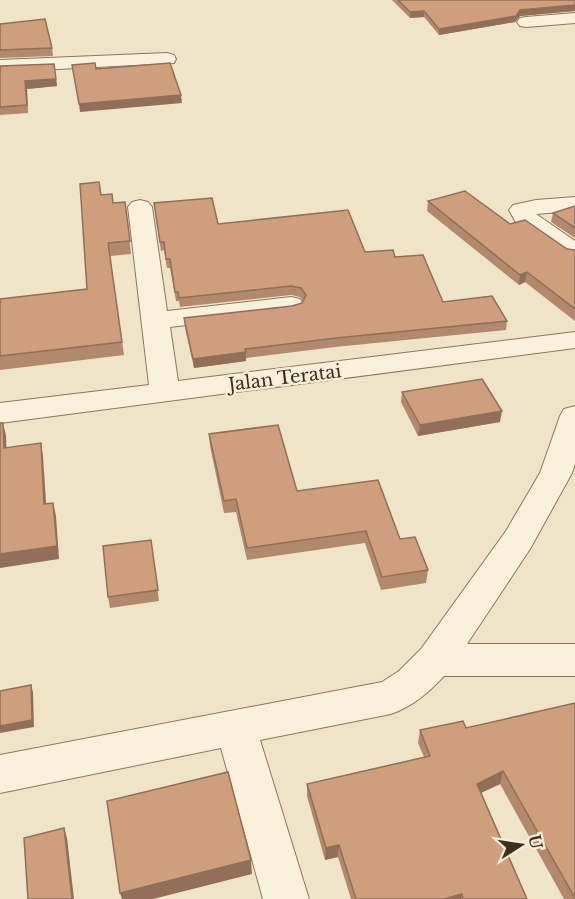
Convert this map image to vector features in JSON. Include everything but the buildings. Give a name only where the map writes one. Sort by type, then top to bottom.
[{"type":"street","points":[[526,22],[575,18]]},
{"type":"street","points":[[0,66],[167,59]]},
{"type":"street","points":[[575,204],[520,210],[523,216],[575,252]]},
{"type":"street","points":[[140,207],[165,393]]},
{"type":"street","points":[[155,320],[291,305]]},
{"type":"street","name":"Jalan Teratai","points":[[0,414],[572,341]]},
{"type":"street","points":[[0,774],[391,696],[413,683],[435,660],[518,540],[555,473],[575,416]]},
{"type":"street","points":[[435,660],[575,660]]},
{"type":"street","points":[[236,728],[286,899]]}]
